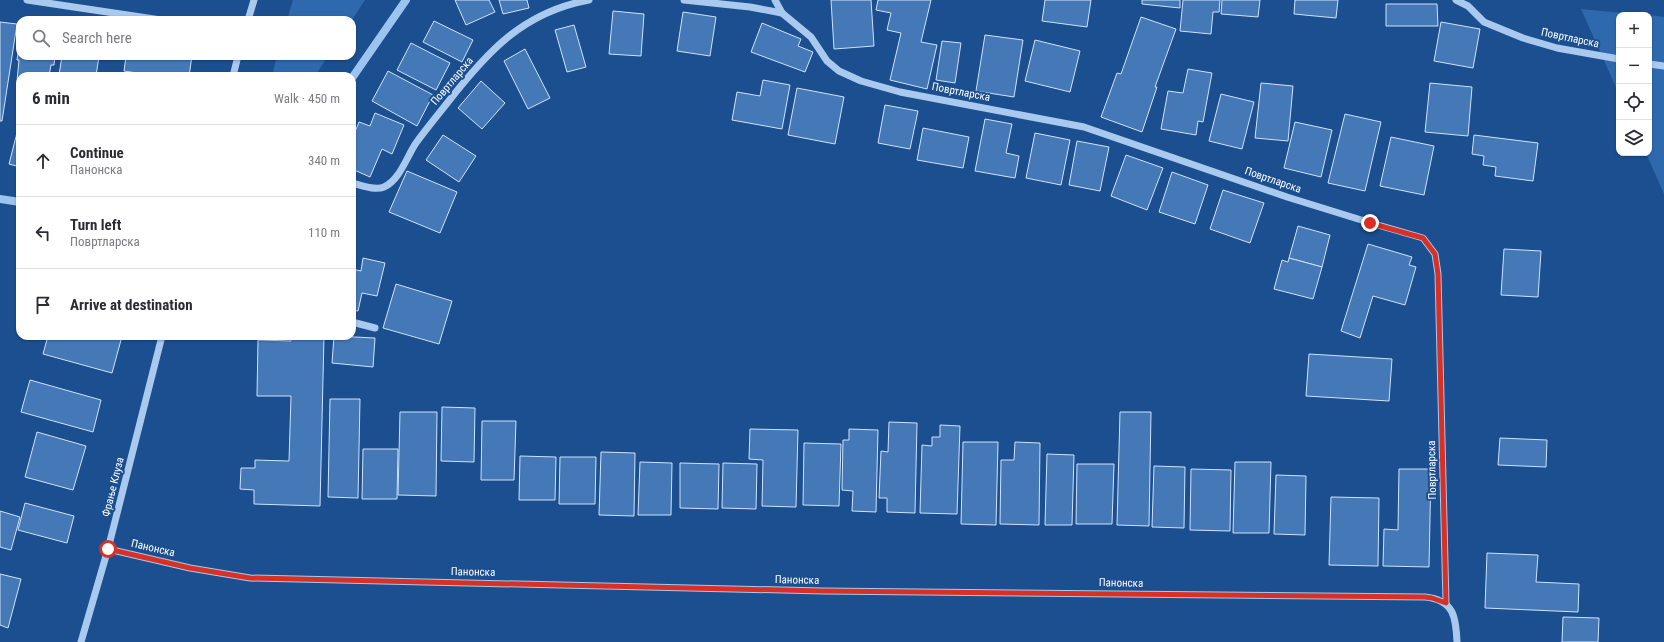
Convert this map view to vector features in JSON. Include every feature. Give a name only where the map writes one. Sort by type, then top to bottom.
[{"type":"street","points":[[27,0],[134,16]]},
{"type":"street","points":[[249,16],[254,0]]},
{"type":"street","name":"Повртларска","points":[[356,184],[375,188],[384,188],[391,182],[416,143],[464,82],[505,39],[524,24],[547,12],[570,4],[588,0]]},
{"type":"street","name":"Повртларска","points":[[684,0],[724,2],[782,13]]},
{"type":"street","name":"Повртларска","points":[[775,0],[782,13],[811,37],[827,61],[839,71],[861,81],[900,92],[1084,127],[1294,199],[1423,238],[1435,254],[1438,274],[1446,603]]},
{"type":"street","name":"Повртларска","points":[[1456,0],[1468,6],[1484,22],[1523,38],[1557,48],[1616,58]]},
{"type":"street","points":[[234,72],[237,60]]},
{"type":"street","points":[[1652,64],[1664,66]]},
{"type":"street","points":[[356,323],[375,328]]},
{"type":"street","name":"Фрање Клуза","points":[[81,642],[108,549],[161,340]]},
{"type":"street","name":"Панонска","points":[[108,549],[190,568],[250,578],[823,591],[1425,597],[1446,603]]},
{"type":"street","points":[[1446,603],[1451,609],[1456,622],[1457,642]]},
{"type":"shaded area","points":[[293,0],[365,0],[355,16],[288,16]]},
{"type":"shaded area","points":[[1581,9],[1616,12],[1616,87]]},
{"type":"shaded area","points":[[1652,15],[1664,17],[1664,194],[1647,156],[1652,156]]},
{"type":"shaded area","points":[[276,60],[325,60],[318,72],[273,72]]},
{"type":"building","points":[[455,0],[489,0],[495,12],[466,25]]},
{"type":"building","points":[[499,0],[527,0],[529,8],[503,14]]},
{"type":"building","points":[[831,0],[871,0],[874,46],[834,49]]},
{"type":"building","points":[[878,0],[931,0],[921,42],[937,45],[927,89],[890,80],[901,33],[887,30],[891,13],[876,10]]},
{"type":"building","points":[[1045,0],[1091,0],[1087,27],[1042,21]]},
{"type":"building","points":[[1142,0],[1180,0],[1180,8],[1142,4]]},
{"type":"building","points":[[1183,0],[1220,0],[1219,12],[1213,12],[1211,34],[1180,31]]},
{"type":"building","points":[[1222,0],[1260,0],[1258,17],[1221,14]]},
{"type":"building","points":[[1295,0],[1338,0],[1336,18],[1294,14]]},
{"type":"building","points":[[1386,4],[1437,4],[1438,26],[1386,26]]},
{"type":"building","points":[[613,11],[644,14],[641,56],[609,54]]},
{"type":"building","points":[[683,12],[716,17],[710,56],[677,51]]},
{"type":"building","points":[[1141,17],[1176,29],[1155,87],[1157,87],[1142,132],[1101,117],[1117,73],[1121,74]]},
{"type":"building","points":[[434,21],[473,40],[462,62],[423,42]]},
{"type":"building","points":[[0,22],[16,24],[16,30],[2,121],[0,121]]},
{"type":"building","points":[[1441,22],[1480,29],[1473,68],[1434,61]]},
{"type":"building","points":[[762,23],[801,39],[798,46],[813,52],[805,72],[751,52]]},
{"type":"building","points":[[574,25],[586,67],[567,72],[555,30]]},
{"type":"building","points":[[985,35],[1023,40],[1014,97],[976,91]]},
{"type":"building","points":[[1035,40],[1080,51],[1070,92],[1025,81]]},
{"type":"building","points":[[942,41],[961,43],[955,83],[936,80]]},
{"type":"building","points":[[411,43],[450,63],[436,90],[397,70]]},
{"type":"building","points":[[525,49],[550,98],[528,109],[504,61]]},
{"type":"building","points":[[19,60],[55,60],[54,65],[51,65],[50,72],[18,72]]},
{"type":"building","points":[[61,60],[98,60],[97,72],[59,72]]},
{"type":"building","points":[[125,60],[191,60],[190,72],[124,71]]},
{"type":"building","points":[[1188,69],[1212,73],[1203,122],[1198,121],[1196,135],[1161,129],[1168,91],[1183,93]]},
{"type":"building","points":[[388,71],[433,95],[417,126],[372,101]]},
{"type":"building","points":[[763,80],[790,85],[782,129],[732,120],[737,92],[760,96]]},
{"type":"building","points":[[481,81],[505,103],[482,129],[458,108]]},
{"type":"building","points":[[1261,83],[1293,86],[1288,141],[1255,138]]},
{"type":"building","points":[[1430,83],[1472,87],[1468,136],[1425,132]]},
{"type":"building","points":[[797,88],[844,97],[835,144],[788,135]]},
{"type":"building","points":[[1221,94],[1254,102],[1242,149],[1209,141]]},
{"type":"building","points":[[885,105],[918,111],[910,149],[878,143]]},
{"type":"building","points":[[375,113],[404,125],[392,154],[382,149],[370,177],[356,171],[356,129],[359,122],[370,126]]},
{"type":"building","points":[[1345,114],[1381,122],[1365,191],[1328,183]]},
{"type":"building","points":[[985,119],[1012,124],[1006,153],[1019,156],[1015,178],[975,171]]},
{"type":"building","points":[[1295,122],[1332,130],[1321,177],[1284,168]]},
{"type":"building","points":[[923,128],[969,137],[963,168],[917,160]]},
{"type":"building","points":[[1035,133],[1070,140],[1061,185],[1026,178]]},
{"type":"building","points":[[443,135],[476,156],[459,182],[426,160]]},
{"type":"building","points":[[1474,135],[1538,143],[1533,181],[1495,176],[1496,167],[1483,165],[1484,156],[1472,154]]},
{"type":"building","points":[[16,137],[16,166],[9,164]]},
{"type":"building","points":[[1391,137],[1434,146],[1424,195],[1380,186]]},
{"type":"building","points":[[1077,141],[1109,147],[1100,191],[1069,185]]},
{"type":"building","points":[[1126,155],[1163,168],[1147,210],[1111,196]]},
{"type":"building","points":[[407,171],[457,192],[440,233],[389,212]]},
{"type":"building","points":[[1172,172],[1208,185],[1195,224],[1159,212]]},
{"type":"building","points":[[1223,190],[1264,203],[1250,243],[1210,229]]},
{"type":"building","points":[[1298,226],[1330,235],[1322,267],[1289,258]]},
{"type":"building","points":[[1368,244],[1412,257],[1409,265],[1416,267],[1405,305],[1373,296],[1360,338],[1341,331]]},
{"type":"building","points":[[1504,249],[1541,251],[1538,297],[1501,295]]},
{"type":"building","points":[[363,258],[385,263],[377,296],[362,293],[358,311],[356,311],[356,270],[361,271]]},
{"type":"building","points":[[1289,258],[1322,267],[1313,299],[1274,289],[1282,260],[1288,262]]},
{"type":"building","points":[[396,284],[452,301],[439,344],[383,328]]},
{"type":"building","points":[[356,337],[375,338],[373,367],[332,363],[334,340],[356,340]]},
{"type":"building","points":[[47,340],[121,340],[112,373],[43,354]]},
{"type":"building","points":[[258,340],[324,340],[320,506],[254,504],[254,490],[240,489],[241,468],[255,468],[255,460],[289,461],[291,396],[257,396]]},
{"type":"building","points":[[1309,354],[1392,359],[1389,401],[1306,396]]},
{"type":"building","points":[[30,380],[101,400],[93,432],[21,412]]},
{"type":"building","points":[[330,399],[360,399],[358,498],[328,497]]},
{"type":"building","points":[[442,407],[475,408],[474,462],[441,461]]},
{"type":"building","points":[[400,412],[437,412],[436,496],[398,495]]},
{"type":"building","points":[[1120,412],[1151,412],[1149,526],[1117,525]]},
{"type":"building","points":[[482,421],[516,421],[514,480],[481,480]]},
{"type":"building","points":[[889,422],[917,423],[915,513],[887,512],[887,498],[879,498],[881,451],[888,452]]},
{"type":"building","points":[[940,425],[960,426],[957,514],[920,513],[922,445],[932,446],[932,437],[940,437]]},
{"type":"building","points":[[750,429],[798,430],[796,507],[762,506],[763,460],[749,459]]},
{"type":"building","points":[[849,429],[878,430],[876,512],[852,511],[853,491],[842,490],[843,440],[849,440]]},
{"type":"building","points":[[37,432],[86,446],[73,490],[25,477]]},
{"type":"building","points":[[1500,438],[1547,440],[1546,467],[1498,465]]},
{"type":"building","points":[[963,442],[998,442],[996,525],[961,524]]},
{"type":"building","points":[[1015,442],[1040,443],[1039,525],[1000,524],[1001,460],[1014,460]]},
{"type":"building","points":[[804,443],[841,444],[839,506],[803,505]]},
{"type":"building","points":[[363,449],[398,449],[397,499],[362,499]]},
{"type":"building","points":[[601,452],[635,453],[634,516],[599,515]]},
{"type":"building","points":[[1047,454],[1074,455],[1072,525],[1045,525]]},
{"type":"building","points":[[520,456],[556,457],[555,500],[519,500]]},
{"type":"building","points":[[560,457],[596,457],[595,504],[559,504]]},
{"type":"building","points":[[640,462],[672,463],[671,515],[638,515]]},
{"type":"building","points":[[1235,462],[1271,462],[1269,533],[1233,533]]},
{"type":"building","points":[[680,463],[719,464],[718,509],[680,508]]},
{"type":"building","points":[[723,463],[757,464],[756,509],[722,508]]},
{"type":"building","points":[[1077,464],[1114,464],[1112,524],[1076,524]]},
{"type":"building","points":[[1154,466],[1185,467],[1184,528],[1152,527]]},
{"type":"building","points":[[1191,469],[1231,470],[1230,531],[1190,530]]},
{"type":"building","points":[[1399,469],[1431,469],[1429,567],[1383,566],[1384,529],[1398,530]]},
{"type":"building","points":[[1276,475],[1306,476],[1305,535],[1274,534]]},
{"type":"building","points":[[1331,497],[1379,498],[1378,566],[1329,565]]},
{"type":"building","points":[[25,503],[74,516],[67,543],[18,530]]},
{"type":"building","points":[[0,511],[20,517],[11,550],[0,547]]},
{"type":"building","points":[[1487,553],[1538,555],[1536,582],[1579,584],[1578,612],[1485,608]]},
{"type":"building","points":[[0,574],[21,579],[8,628],[0,625]]},
{"type":"building","points":[[1563,617],[1599,618],[1598,642],[1562,642]]},
{"type":"waterway","points":[[356,72],[406,0]]},
{"type":"waterway","points":[[0,199],[16,201]]},
{"type":"route","points":[[108,549],[190,568],[250,578],[823,591],[1425,597],[1446,603],[1438,274],[1435,254],[1423,238],[1370,223]]}]
